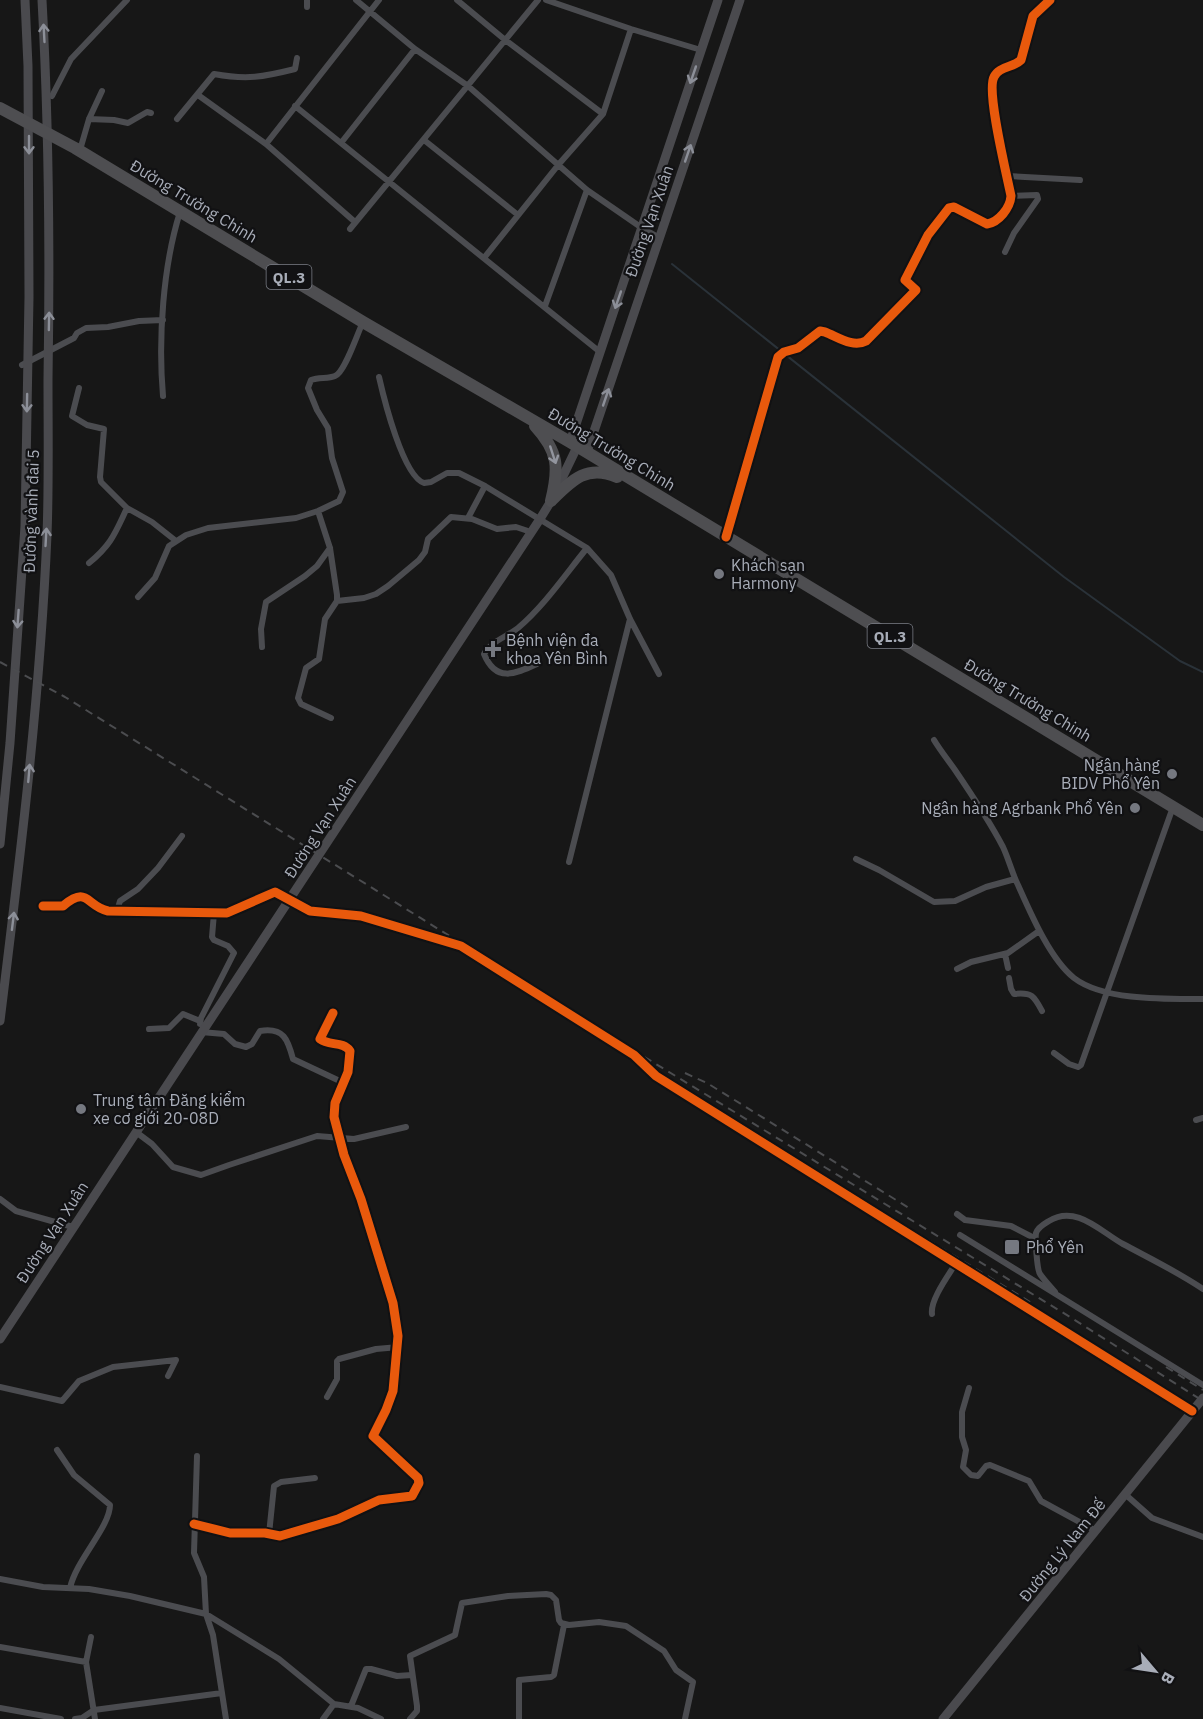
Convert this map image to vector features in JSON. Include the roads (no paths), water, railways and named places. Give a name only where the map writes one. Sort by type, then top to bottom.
[{"type":"highway","name":"Đường Trường Chinh","points":[[0,108],[80,151],[363,322],[578,447],[1203,825]]},
{"type":"highway","points":[[526,417],[549,443],[555,459],[556,480],[551,501]]},
{"type":"highway","points":[[551,501],[570,482],[579,476],[593,472],[612,474],[643,487]]},
{"type":"main road","name":"Đường vành đai 5","points":[[0,844],[25,526],[29,297],[28,66],[25,0]]},
{"type":"main road","name":"Đường vành đai 5","points":[[0,1021],[24,831],[36,705],[47,534],[49,295],[46,66],[42,0]]},
{"type":"main road","name":"Đường Vạn Xuân","points":[[578,447],[600,352],[718,0]]},
{"type":"main road","name":"Đường Vạn Xuân","points":[[0,1339],[136,1132],[201,1026],[279,916],[551,501],[578,447],[660,238],[740,0]]},
{"type":"main road","name":"Đường Lý Nam Đế","points":[[943,1719],[1203,1398]]},
{"type":"street","points":[[52,96],[71,59],[127,0]]},
{"type":"street","points":[[356,0],[415,49],[468,86],[587,190],[660,238]]},
{"type":"street","points":[[266,144],[379,0]]},
{"type":"street","points":[[457,0],[504,39],[603,114]]},
{"type":"street","points":[[350,229],[538,0]]},
{"type":"street","points":[[546,0],[701,50]]},
{"type":"street","points":[[726,537],[776,361],[783,353],[798,348],[820,332],[854,344],[866,341],[916,290],[905,280],[928,235],[949,208],[954,207],[983,223],[992,223],[1007,207],[1011,196],[994,112],[993,80],[999,70],[1018,64],[1021,60],[1033,16],[1050,0]]},
{"type":"street","points":[[484,258],[559,164],[603,114],[631,29]]},
{"type":"street","points":[[341,143],[415,49]]},
{"type":"street","points":[[177,119],[214,74],[248,79],[295,69],[297,58]]},
{"type":"street","points":[[80,151],[88,118],[102,91]]},
{"type":"street","points":[[198,94],[266,144],[356,222]]},
{"type":"street","points":[[295,106],[600,352]]},
{"type":"street","points":[[88,118],[128,123],[147,112],[151,113]]},
{"type":"street","points":[[424,140],[518,215]]},
{"type":"street","points":[[1007,176],[1080,180]]},
{"type":"street","points":[[545,306],[587,190]]},
{"type":"street","points":[[1005,252],[1014,233],[1038,198],[1038,195],[1034,194],[1011,196]]},
{"type":"street","points":[[163,396],[159,356],[171,239],[180,212]]},
{"type":"street","points":[[22,364],[74,338],[77,333],[86,328],[163,320]]},
{"type":"street","points":[[138,597],[155,578],[169,546],[176,541],[208,528],[296,518],[339,501],[343,492],[332,458],[328,428],[310,395],[309,383],[314,378],[334,377],[342,371],[363,322]]},
{"type":"street","points":[[379,377],[389,416],[414,476],[424,483],[453,471],[485,486],[587,549],[611,575],[658,674]]},
{"type":"street","points":[[80,388],[72,409],[72,416],[87,425],[104,429],[100,477],[104,485],[127,508],[152,522],[176,541]]},
{"type":"street","points":[[468,518],[485,486]]},
{"type":"street","points":[[89,563],[108,546],[127,508]]},
{"type":"street","points":[[318,511],[330,548],[338,595],[325,619],[319,660],[306,668],[298,698],[301,704],[331,718]]},
{"type":"street","points":[[336,600],[364,598],[376,594],[419,560],[428,539],[452,517],[468,518],[497,529],[516,527],[531,532]]},
{"type":"street","points":[[262,647],[261,628],[266,602],[317,566],[330,548]]},
{"type":"street","points":[[537,664],[511,675],[492,667],[484,654],[489,647],[518,628],[552,592],[587,549]]},
{"type":"street","points":[[569,862],[630,619]]},
{"type":"street","points":[[934,740],[996,835],[1039,931],[1064,969],[1087,986],[1146,1000],[1203,999]]},
{"type":"street","points":[[1054,1053],[1070,1064],[1081,1065],[1173,807]]},
{"type":"street","points":[[117,911],[120,901],[138,889],[158,868],[182,836]]},
{"type":"street","points":[[856,859],[934,902],[955,901],[986,887],[1015,879]]},
{"type":"street","points":[[43,906],[63,906],[81,896],[104,910],[214,913],[234,911],[275,892],[310,911],[361,916],[468,950],[634,1055],[656,1076],[1192,1411]]},
{"type":"street","points":[[201,1026],[234,953],[228,946],[212,937],[214,913]]},
{"type":"street","points":[[957,969],[971,962],[1005,954],[1039,931]]},
{"type":"street","points":[[1005,954],[1008,968]]},
{"type":"street","points":[[1010,978],[1013,992],[1034,996],[1042,1011]]},
{"type":"street","points":[[194,1524],[237,1534],[280,1536],[347,1516],[379,1500],[409,1497],[415,1493],[419,1483],[418,1478],[373,1436],[390,1401],[399,1347],[393,1303],[364,1208],[339,1137],[334,1110],[348,1072],[349,1048],[320,1039],[333,1013]]},
{"type":"street","points":[[149,1029],[169,1028],[183,1014],[201,1026],[224,1034],[235,1044],[246,1047],[252,1044],[260,1031],[280,1032],[289,1045],[293,1059],[344,1083]]},
{"type":"street","points":[[136,1132],[152,1144],[173,1167],[194,1175],[201,1175],[317,1136],[354,1139],[406,1127]]},
{"type":"street","points":[[0,1199],[16,1210],[73,1227]]},
{"type":"street","points":[[957,1214],[965,1220],[1011,1226],[1036,1239]]},
{"type":"street","points":[[1058,1296],[1038,1269],[1036,1233],[1040,1227],[1054,1218],[1068,1217],[1082,1218],[1092,1223],[1123,1244],[1181,1274],[1203,1289]]},
{"type":"street","points":[[960,1236],[1203,1385]]},
{"type":"street","points":[[932,1314],[931,1308],[956,1263]]},
{"type":"street","points":[[327,1397],[337,1379],[339,1359],[376,1349],[399,1347]]},
{"type":"street","points":[[0,1387],[62,1401],[79,1381],[113,1367],[176,1360],[168,1376]]},
{"type":"street","points":[[969,1388],[962,1412],[962,1437],[966,1450],[963,1464],[965,1469],[971,1475],[978,1476],[986,1466],[990,1465],[1029,1482],[1041,1501],[1096,1531]]},
{"type":"street","points":[[57,1450],[74,1475],[111,1508],[107,1519],[75,1571],[70,1588]]},
{"type":"street","points":[[197,1456],[194,1553],[204,1577],[206,1614],[213,1635],[226,1719]]},
{"type":"street","points":[[269,1534],[274,1486],[281,1482],[315,1478]]},
{"type":"street","points":[[1126,1495],[1152,1518],[1203,1537]]},
{"type":"street","points":[[0,1579],[42,1587],[70,1588],[130,1596],[206,1614],[279,1659],[334,1704],[358,1708],[381,1719]]},
{"type":"street","points":[[410,1719],[417,1711],[417,1706],[410,1656],[455,1635],[458,1630],[460,1605],[465,1601],[508,1596],[551,1595],[557,1602],[559,1620],[564,1625]]},
{"type":"street","points":[[564,1625],[591,1622],[619,1624],[633,1630],[664,1651],[676,1670],[693,1682],[685,1719]]},
{"type":"street","points":[[519,1719],[519,1680],[554,1675],[564,1625]]},
{"type":"street","points":[[91,1637],[87,1662],[95,1719]]},
{"type":"street","points":[[0,1647],[87,1662]]},
{"type":"street","points":[[351,1706],[366,1670],[398,1676],[412,1675]]},
{"type":"street","points":[[75,1719],[82,1718],[94,1710],[222,1693]]},
{"type":"street","points":[[323,1719],[334,1704]]},
{"type":"street","points":[[0,1708],[61,1719]]},
{"type":"waterway","points":[[672,264],[1064,577],[1180,661],[1203,672]]},
{"type":"railway","points":[[0,662],[65,697],[1203,1401]]},
{"type":"railway","points":[[685,1073],[707,1083],[909,1208]]},
{"type":"railway","points":[[856,1196],[1030,1302]]},
{"type":"railway","points":[[1166,1367],[1203,1390]]},
{"type":"place","name":"Khách sạn Harmony","points":[[719,574]]},
{"type":"place","name":"Bệnh viện đa khoa Yên Bình","points":[[493,649]]},
{"type":"place","name":"Ngân hàng BIDV Phổ Yên","points":[[1172,774]]},
{"type":"place","name":"Ngân hàng Agrbank Phổ Yên","points":[[1135,808]]},
{"type":"place","name":"Trung tâm Đăng kiểm xe cơ giới 20-08D","points":[[81,1109]]},
{"type":"place","name":"Phổ Yên","points":[[1012,1247]]}]
